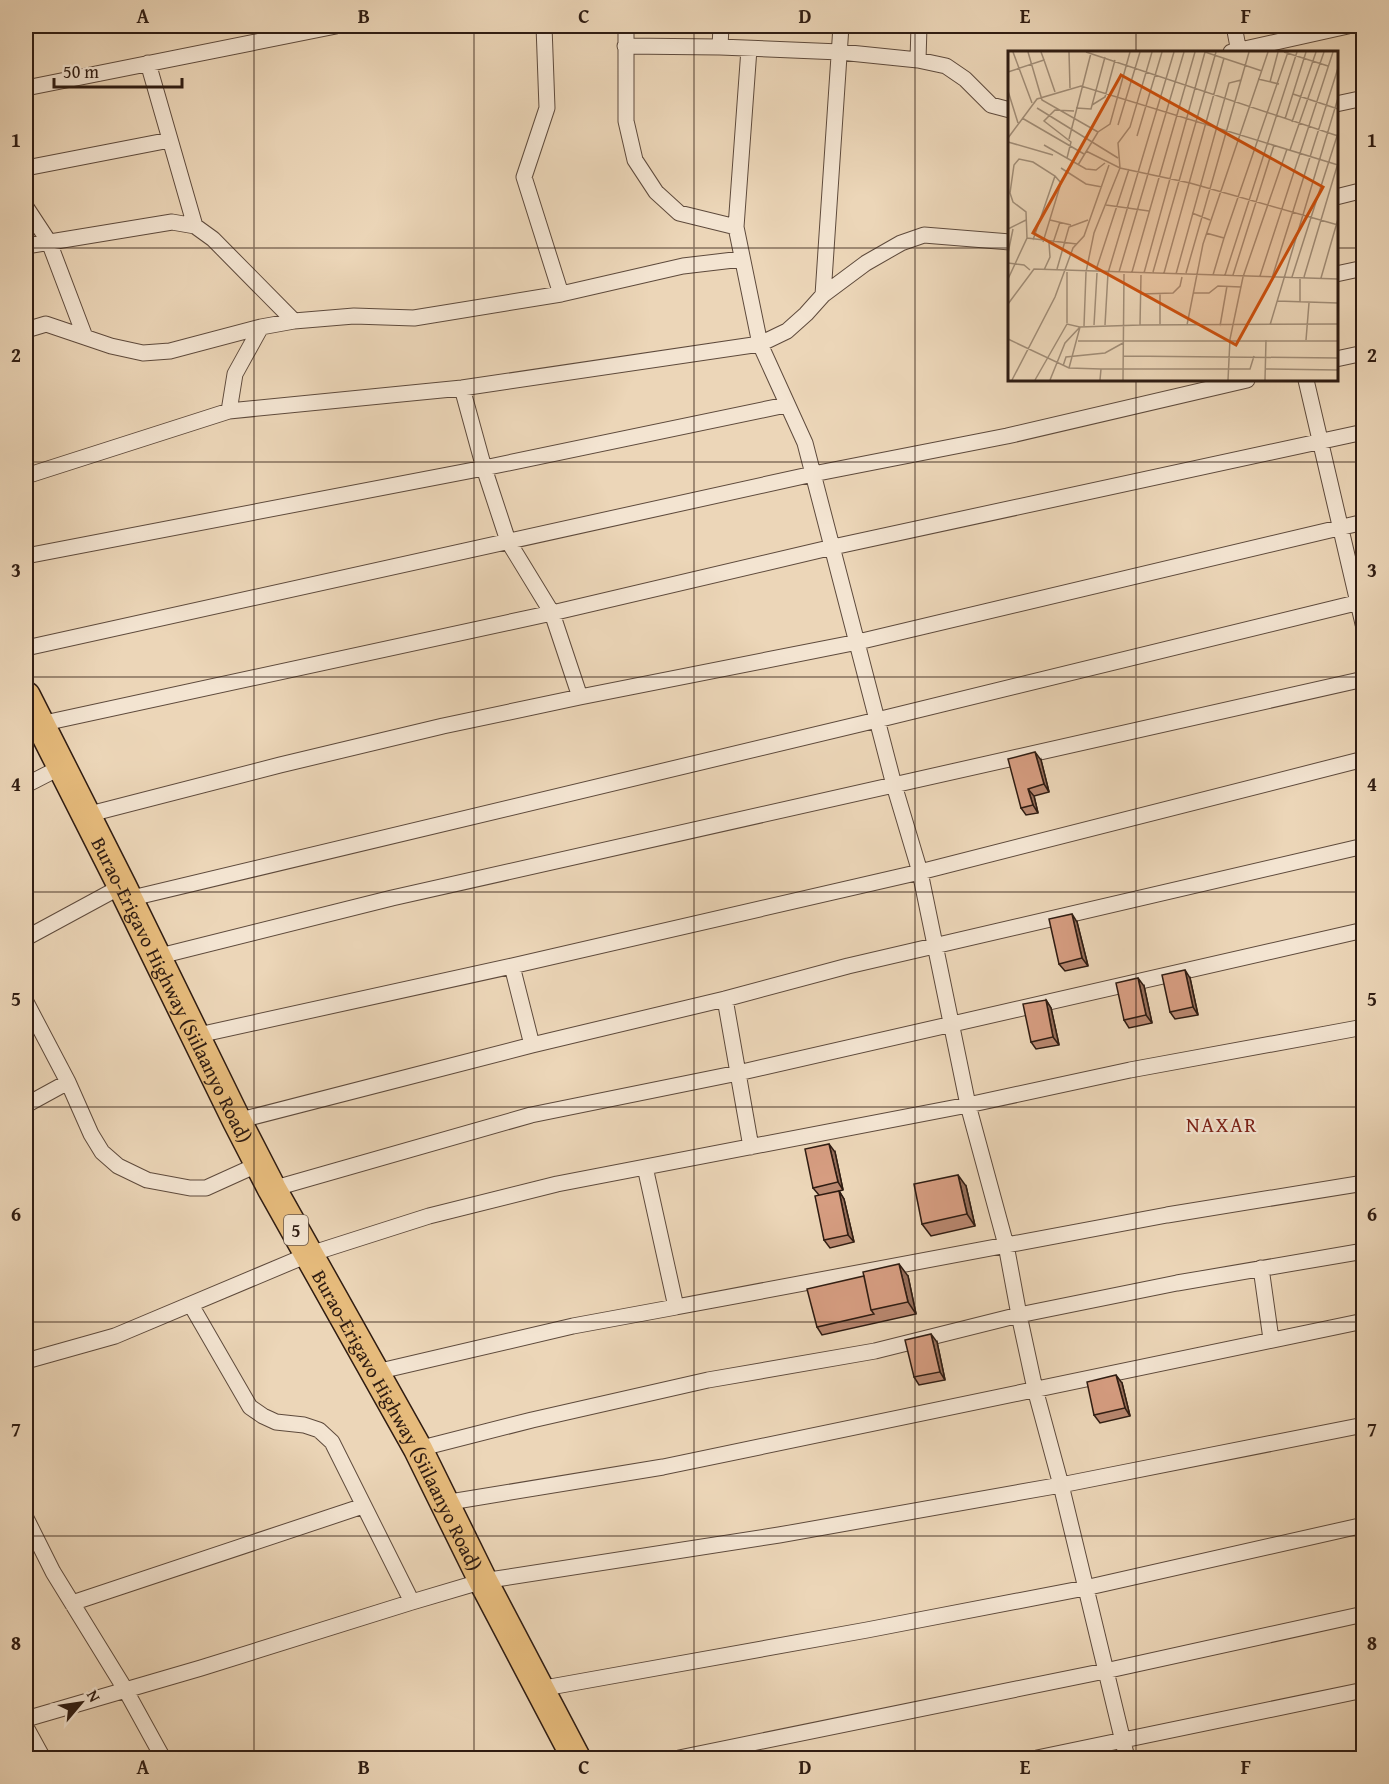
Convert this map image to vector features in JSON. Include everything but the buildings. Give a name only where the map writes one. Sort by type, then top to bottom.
[{"type":"highway","name":"Burao-Erigavo Highway (Siilaanyo Road)","points":[[26,696],[237,1121],[418,1449],[483,1581],[576,1758]]},
{"type":"street","points":[[26,88],[336,26]]},
{"type":"street","points":[[544,26],[547,108],[524,177],[561,294]]},
{"type":"street","points":[[626,26],[626,121],[635,159],[656,192],[679,213],[736,226]]},
{"type":"street","points":[[720,47],[721,26]]},
{"type":"street","points":[[823,295],[841,26]]},
{"type":"street","points":[[918,60],[919,26]]},
{"type":"street","points":[[1234,26],[1236,51]]},
{"type":"street","points":[[1240,51],[1348,26]]},
{"type":"street","points":[[625,46],[840,52],[918,60],[946,66],[965,79],[991,105],[1008,109]]},
{"type":"street","points":[[749,49],[736,226],[741,259],[760,344],[805,443],[894,785],[920,872],[968,1105],[1006,1245],[1035,1389],[1061,1485],[1127,1758]]},
{"type":"street","points":[[148,63],[195,226]]},
{"type":"street","points":[[1338,104],[1364,98]]},
{"type":"street","points":[[26,168],[170,140]]},
{"type":"street","points":[[1338,196],[1364,190]]},
{"type":"street","points":[[26,207],[49,242],[85,337]]},
{"type":"street","points":[[26,246],[172,222],[195,226],[213,239],[294,321]]},
{"type":"street","points":[[26,476],[230,411],[462,388],[760,344],[787,331],[823,295],[866,263],[901,243],[924,236],[1008,242]]},
{"type":"street","points":[[26,330],[46,324],[143,353],[170,351],[261,327],[294,321],[354,316],[414,318],[561,294],[683,266],[741,259]]},
{"type":"street","points":[[1338,274],[1364,268]]},
{"type":"street","points":[[230,411],[235,374],[261,327]]},
{"type":"street","points":[[1338,359],[1364,353]]},
{"type":"street","points":[[26,648],[813,474],[1007,436],[1243,381]]},
{"type":"street","points":[[1306,381],[1360,602],[1364,628]]},
{"type":"street","points":[[462,388],[484,468],[508,541],[552,613],[580,697]]},
{"type":"street","points":[[26,556],[484,468],[786,405]]},
{"type":"street","points":[[40,724],[552,613],[833,547],[1364,432]]},
{"type":"street","points":[[86,815],[443,726],[858,642],[1364,522]]},
{"type":"street","points":[[26,938],[125,893],[877,720],[1360,602]]},
{"type":"street","points":[[156,957],[404,895],[1364,679]]},
{"type":"street","points":[[194,1036],[920,872],[1364,759]]},
{"type":"street","points":[[26,785],[61,767]]},
{"type":"street","points":[[237,1121],[838,969],[1364,846]]},
{"type":"street","points":[[26,1002],[102,1152],[118,1166],[147,1179],[174,1186],[206,1188],[531,1115],[738,1073],[1364,930]]},
{"type":"street","points":[[512,966],[532,1045]]},
{"type":"street","points":[[725,999],[751,1148]]},
{"type":"street","points":[[26,1361],[115,1336],[310,1254],[440,1213],[557,1184],[968,1105],[1130,1070],[1364,1027]]},
{"type":"street","points":[[26,1104],[68,1082]]},
{"type":"street","points":[[645,1167],[676,1307]]},
{"type":"street","points":[[376,1372],[573,1326],[1167,1215],[1364,1183]]},
{"type":"street","points":[[418,1449],[532,1420],[708,1380],[874,1351],[1019,1315],[1261,1268],[1364,1251]]},
{"type":"street","points":[[1261,1268],[1271,1339]]},
{"type":"street","points":[[191,1305],[250,1407],[276,1422],[304,1425],[319,1430],[332,1442],[412,1602]]},
{"type":"street","points":[[444,1503],[663,1467],[1364,1321]]},
{"type":"street","points":[[26,1719],[483,1581],[779,1534],[1061,1485],[1364,1425]]},
{"type":"street","points":[[72,1603],[363,1506]]},
{"type":"street","points":[[26,1518],[53,1572],[125,1689],[163,1758]]},
{"type":"street","points":[[539,1689],[1085,1588],[1364,1525]]},
{"type":"street","points":[[679,1758],[1105,1671],[1364,1614]]},
{"type":"street","points":[[1037,1758],[1364,1690]]},
{"type":"street","points":[[26,1727],[43,1758]]},
{"type":"district","name":"NAXAR","points":[[1222,1124]]}]
